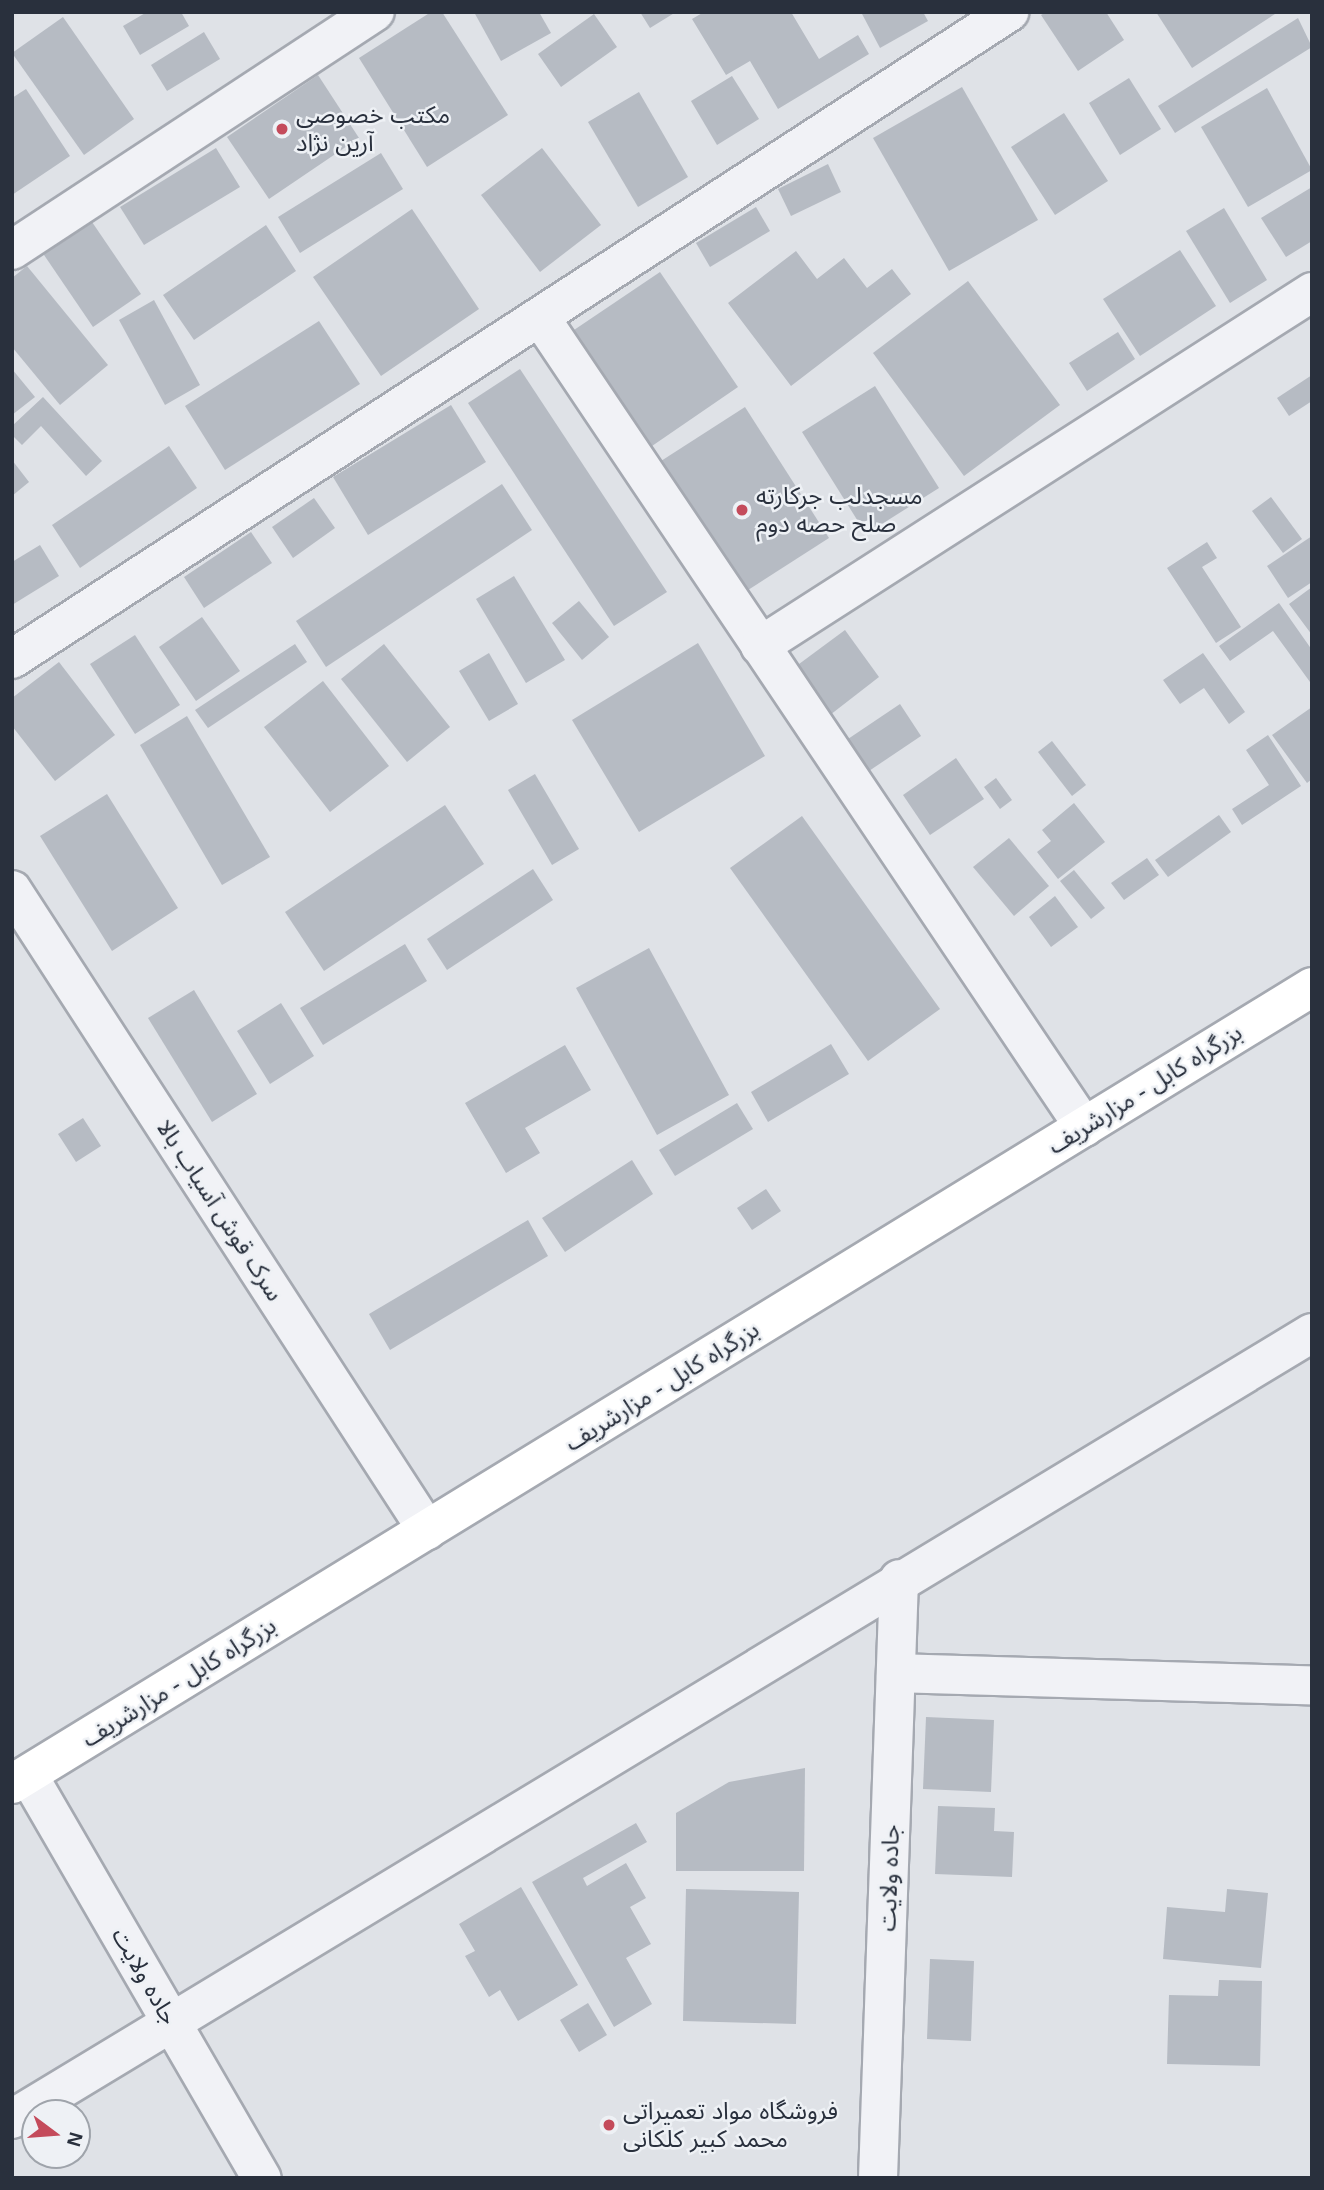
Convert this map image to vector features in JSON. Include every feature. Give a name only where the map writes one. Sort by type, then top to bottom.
[{"type":"highway","name":"بزرگراه کابل - مزارشریف","points":[[20,1780],[1312,987]]},
{"type":"street","points":[[12,250],[375,12]]},
{"type":"street","points":[[12,659],[1009,12]]},
{"type":"street","points":[[760,646],[1312,292]]},
{"type":"street","points":[[540,317],[1084,1127]]},
{"type":"street","name":"سرک قوش آسیاب بالا","points":[[12,890],[427,1530]]},
{"type":"street","points":[[12,2119],[899,1579],[1312,1334]]},
{"type":"street","name":"جاده ولایت","points":[[878,2178],[899,1579]]},
{"type":"street","points":[[896,1673],[1312,1685]]},
{"type":"street","name":"جاده ولایت","points":[[20,1780],[172,2022],[262,2178]]},
{"type":"building","points":[[147,12],[181,12],[189,26],[140,55],[123,26]]},
{"type":"building","points":[[431,12],[442,12],[508,115],[427,167],[359,58]]},
{"type":"building","points":[[474,12],[539,12],[551,33],[501,61]]},
{"type":"building","points":[[640,12],[676,12],[650,28]]},
{"type":"building","points":[[704,12],[791,12],[819,59],[858,35],[869,54],[778,109],[750,61],[726,75],[692,19]]},
{"type":"building","points":[[861,12],[923,12],[928,21],[880,48]]},
{"type":"building","points":[[1046,12],[1106,12],[1124,40],[1078,71],[1041,15]]},
{"type":"building","points":[[1156,12],[1278,12],[1192,68]]},
{"type":"building","points":[[594,14],[617,47],[561,87],[538,54]]},
{"type":"building","points":[[63,17],[134,119],[84,155],[12,53]]},
{"type":"building","points":[[1298,18],[1312,47],[1175,133],[1158,106]]},
{"type":"building","points":[[204,32],[220,59],[167,91],[151,65]]},
{"type":"building","points":[[318,75],[359,138],[269,199],[227,137]]},
{"type":"building","points":[[732,76],[759,119],[717,145],[691,101]]},
{"type":"building","points":[[1129,78],[1161,129],[1120,155],[1089,103]]},
{"type":"building","points":[[962,87],[1038,220],[949,271],[873,138]]},
{"type":"building","points":[[1267,88],[1312,170],[1248,207],[1201,127]]},
{"type":"building","points":[[26,89],[70,156],[12,195],[12,98]]},
{"type":"building","points":[[639,92],[688,177],[638,207],[588,122]]},
{"type":"building","points":[[1064,113],[1108,181],[1055,215],[1011,147]]},
{"type":"building","points":[[216,148],[240,187],[144,245],[120,207]]},
{"type":"building","points":[[542,148],[601,225],[540,272],[481,195]]},
{"type":"building","points":[[381,153],[403,189],[300,253],[278,217]]},
{"type":"building","points":[[828,164],[841,192],[791,216],[778,189]]},
{"type":"building","points":[[1312,187],[1312,241],[1286,257],[1261,218]]},
{"type":"building","points":[[756,207],[770,231],[710,267],[696,243]]},
{"type":"building","points":[[1224,208],[1267,280],[1230,303],[1186,231]]},
{"type":"building","points":[[412,209],[479,309],[381,376],[313,277]]},
{"type":"building","points":[[90,219],[141,294],[93,327],[42,252]]},
{"type":"building","points":[[266,225],[296,271],[194,340],[163,295]]},
{"type":"building","points":[[1180,250],[1216,306],[1140,356],[1103,299]]},
{"type":"building","points":[[796,251],[817,279],[844,258],[867,288],[892,269],[911,294],[791,386],[728,303]]},
{"type":"building","points":[[27,266],[108,365],[60,405],[12,347],[12,278]]},
{"type":"building","points":[[660,272],[738,387],[652,446],[574,330]]},
{"type":"building","points":[[968,281],[1060,405],[964,476],[873,353]]},
{"type":"building","points":[[154,300],[200,385],[165,405],[119,320]]},
{"type":"building","points":[[319,321],[360,384],[225,470],[185,406]]},
{"type":"building","points":[[1118,332],[1135,359],[1087,391],[1069,363]]},
{"type":"building","points":[[12,369],[35,397],[12,415]]},
{"type":"building","points":[[520,369],[667,592],[614,626],[468,403]]},
{"type":"building","points":[[1312,375],[1312,401],[1289,416],[1277,398]]},
{"type":"building","points":[[875,386],[939,488],[866,534],[802,432]]},
{"type":"building","points":[[43,397],[102,461],[86,476],[41,426],[22,445],[12,435],[12,426]]},
{"type":"building","points":[[451,405],[486,462],[368,535],[333,477]]},
{"type":"building","points":[[745,407],[829,538],[745,592],[661,461]]},
{"type":"building","points":[[169,446],[197,488],[80,568],[52,525]]},
{"type":"building","points":[[12,460],[29,482],[12,496]]},
{"type":"building","points":[[502,484],[532,530],[326,667],[296,621]]},
{"type":"building","points":[[1271,497],[1302,539],[1283,553],[1252,511]]},
{"type":"building","points":[[314,498],[335,528],[293,558],[272,527]]},
{"type":"building","points":[[251,532],[272,563],[204,608],[184,577]]},
{"type":"building","points":[[1312,536],[1312,582],[1288,598],[1267,566]]},
{"type":"building","points":[[1207,542],[1217,558],[1202,567],[1241,627],[1216,643],[1167,568]]},
{"type":"building","points":[[40,545],[59,576],[12,605],[12,562]]},
{"type":"building","points":[[514,576],[565,660],[526,683],[476,599]]},
{"type":"building","points":[[1312,587],[1310,608],[1312,635],[1289,604]]},
{"type":"building","points":[[579,601],[609,637],[582,660],[552,623]]},
{"type":"building","points":[[1279,603],[1312,650],[1310,682],[1273,631],[1230,661],[1219,646]]},
{"type":"building","points":[[202,617],[240,671],[196,701],[159,647]]},
{"type":"building","points":[[845,630],[879,677],[830,715],[795,667]]},
{"type":"building","points":[[135,635],[180,705],[135,734],[90,664]]},
{"type":"building","points":[[698,643],[765,756],[639,832],[572,720]]},
{"type":"building","points":[[295,644],[307,662],[208,728],[195,710]]},
{"type":"building","points":[[384,644],[450,727],[407,762],[341,679]]},
{"type":"building","points":[[489,653],[518,704],[489,721],[459,671]]},
{"type":"building","points":[[1203,653],[1245,712],[1229,724],[1204,688],[1180,704],[1163,680]]},
{"type":"building","points":[[59,662],[115,735],[55,781],[12,726],[12,698]]},
{"type":"building","points":[[323,681],[389,766],[330,812],[264,727]]},
{"type":"building","points":[[900,704],[921,736],[863,775],[842,743]]},
{"type":"building","points":[[1312,707],[1312,779],[1307,783],[1272,735]]},
{"type":"building","points":[[187,716],[270,857],[222,885],[140,745]]},
{"type":"building","points":[[1268,735],[1301,786],[1242,825],[1232,809],[1269,785],[1246,750]]},
{"type":"building","points":[[1052,741],[1086,785],[1072,796],[1038,752]]},
{"type":"building","points":[[956,758],[984,799],[930,835],[903,795]]},
{"type":"building","points":[[535,774],[579,849],[552,865],[508,790]]},
{"type":"building","points":[[996,778],[1012,800],[1000,809],[984,787]]},
{"type":"building","points":[[107,794],[178,908],[112,951],[40,836]]},
{"type":"building","points":[[1074,803],[1105,842],[1058,879],[1037,852],[1051,841],[1042,830]]},
{"type":"building","points":[[445,805],[484,864],[324,971],[285,912]]},
{"type":"building","points":[[1219,815],[1231,832],[1168,877],[1155,860]]},
{"type":"building","points":[[802,816],[940,1009],[868,1061],[730,868]]},
{"type":"building","points":[[1009,838],[1049,886],[1014,916],[973,867]]},
{"type":"building","points":[[1147,858],[1159,875],[1124,900],[1111,883]]},
{"type":"building","points":[[533,869],[553,900],[447,970],[427,939]]},
{"type":"building","points":[[1074,870],[1105,908],[1091,919],[1060,881]]},
{"type":"building","points":[[1055,896],[1078,927],[1051,947],[1029,917]]},
{"type":"building","points":[[405,944],[427,981],[323,1045],[300,1008]]},
{"type":"building","points":[[649,948],[729,1095],[657,1135],[576,988]]},
{"type":"building","points":[[194,990],[257,1094],[212,1122],[148,1018]]},
{"type":"building","points":[[281,1003],[314,1056],[270,1084],[237,1031]]},
{"type":"building","points":[[831,1044],[849,1074],[768,1122],[751,1092]]},
{"type":"building","points":[[565,1045],[591,1090],[525,1128],[540,1153],[506,1173],[465,1103]]},
{"type":"building","points":[[737,1103],[753,1129],[675,1176],[659,1150]]},
{"type":"building","points":[[83,1118],[101,1146],[76,1162],[58,1134]]},
{"type":"building","points":[[632,1160],[653,1194],[565,1252],[542,1218]]},
{"type":"building","points":[[766,1189],[781,1211],[752,1230],[737,1208]]},
{"type":"building","points":[[528,1220],[548,1256],[390,1350],[369,1314]]},
{"type":"building","points":[[926,1717],[994,1720],[991,1792],[923,1789]]},
{"type":"building","points":[[805,1768],[804,1871],[676,1871],[676,1813],[729,1782]]},
{"type":"building","points":[[938,1806],[995,1808],[994,1831],[1014,1832],[1012,1877],[935,1874]]},
{"type":"building","points":[[636,1823],[647,1842],[583,1878],[587,1886],[626,1863],[646,1898],[630,1907],[651,1944],[626,1958],[652,2004],[614,2027],[532,1882]]},
{"type":"building","points":[[521,1887],[578,1985],[518,2021],[500,1990],[489,1997],[465,1956],[475,1951],[459,1924]]},
{"type":"building","points":[[686,1889],[799,1892],[796,2024],[683,2021]]},
{"type":"building","points":[[1227,1889],[1268,1893],[1261,1968],[1163,1959],[1167,1907],[1225,1912]]},
{"type":"building","points":[[930,1959],[974,1961],[971,2041],[927,2039]]},
{"type":"building","points":[[1219,1980],[1262,1981],[1260,2066],[1167,2064],[1169,1995],[1218,1996]]},
{"type":"building","points":[[588,2003],[607,2035],[579,2052],[560,2020]]},
{"type":"place","name":"مکتب خصوصی آرین نژاد","points":[[282,129]]},
{"type":"place","name":"مسجدلب جرکارته صلح حصه دوم","points":[[742,510]]},
{"type":"place","name":"فروشگاه مواد تعمیراتی محمد کبیر کلکانی","points":[[609,2125]]}]
